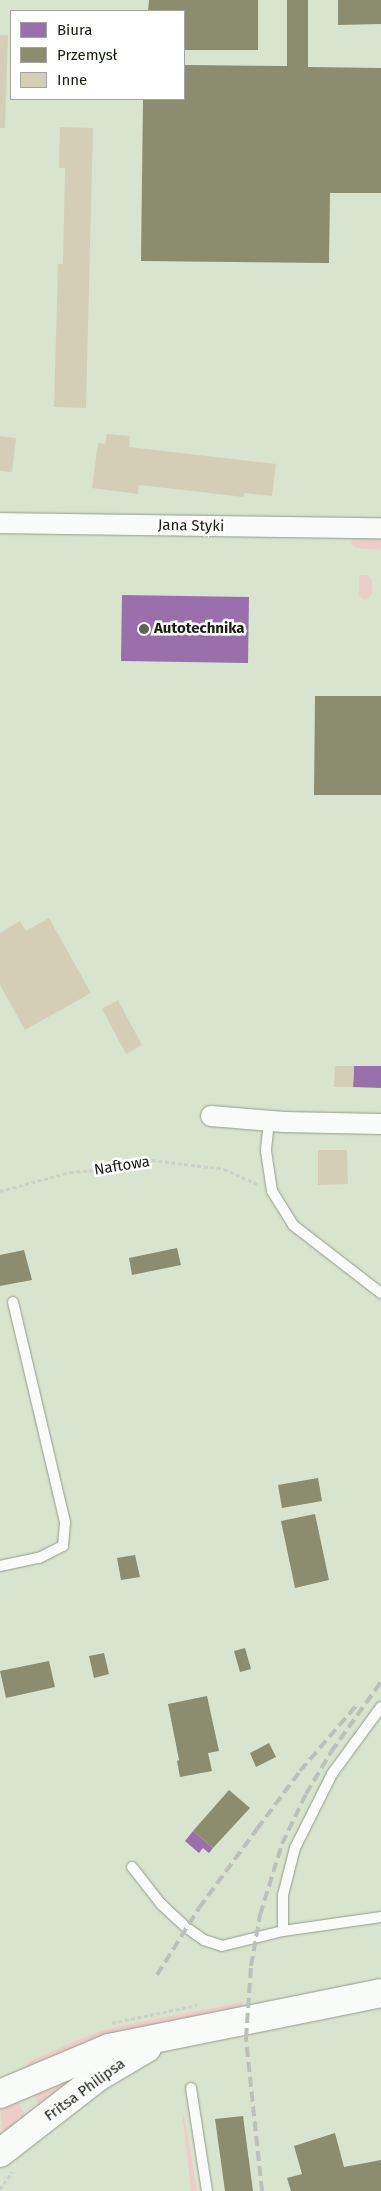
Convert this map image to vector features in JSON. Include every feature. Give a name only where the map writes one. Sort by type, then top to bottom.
[{"type":"street","name":"Jana Styki","points":[[0,523],[381,528]]},
{"type":"street","points":[[211,1116],[269,1121],[381,1124]]},
{"type":"street","name":"Fritsa Philipsa","points":[[0,2094],[109,2048],[381,1993]]},
{"type":"street","name":"Fritsa Philipsa","points":[[0,2153],[115,2066],[175,2034]]},
{"type":"lane","points":[[269,1121],[266,1151],[272,1191],[293,1225],[381,1293]]},
{"type":"lane","points":[[0,1566],[39,1558],[63,1546],[65,1522],[13,1302]]},
{"type":"lane","points":[[283,1931],[283,1896],[295,1848],[332,1774],[381,1707]]},
{"type":"lane","points":[[132,1867],[161,1904],[187,1928],[204,1940],[222,1946],[283,1931],[381,1916]]},
{"type":"lane","points":[[191,2088],[207,2191]]},
{"type":"path","name":"Naftowa","points":[[0,1191],[70,1172],[99,1170],[124,1162],[152,1160],[224,1169],[272,1191]]},
{"type":"shaded area","points":[[357,537],[381,537],[381,550],[356,548],[351,544],[352,540]]},
{"type":"shaded area","points":[[359,575],[368,575],[372,580],[372,594],[366,600],[359,597]]},
{"type":"shaded area","points":[[243,2002],[243,2008],[24,2072],[28,2062],[92,2034],[115,2027]]},
{"type":"shaded area","points":[[92,2064],[43,2112],[31,2090]]},
{"type":"shaded area","points":[[16,2098],[30,2123],[3,2140],[0,2104]]},
{"type":"shaded area","points":[[182,2111],[185,2119],[197,2191],[191,2191]]},
{"type":"building: Biura","points":[[122,595],[249,597],[248,663],[121,661]]},
{"type":"building: Biura","points":[[354,1066],[381,1066],[381,1088],[353,1087]]},
{"type":"building: Biura","points":[[193,1831],[213,1848],[209,1853],[203,1848],[199,1853],[185,1841]]},
{"type":"building: Przemysł","points":[[149,0],[258,0],[258,50],[185,50],[185,10],[148,10]]},
{"type":"building: Przemysł","points":[[287,0],[308,0],[308,67],[381,68],[381,193],[330,193],[329,263],[141,261],[143,100],[185,100],[185,65],[287,66]]},
{"type":"building: Przemysł","points":[[338,0],[381,0],[381,24],[338,25]]},
{"type":"building: Przemysł","points":[[315,696],[381,696],[381,795],[314,795]]},
{"type":"building: Przemysł","points":[[177,1248],[181,1265],[132,1275],[129,1258]]},
{"type":"building: Przemysł","points":[[24,1250],[32,1280],[0,1286],[0,1255]]},
{"type":"building: Przemysł","points":[[318,1478],[322,1501],[282,1508],[278,1485]]},
{"type":"building: Przemysł","points":[[315,1514],[329,1580],[295,1588],[281,1521]]},
{"type":"building: Przemysł","points":[[135,1555],[140,1577],[121,1580],[117,1558]]},
{"type":"building: Przemysł","points":[[245,1648],[251,1669],[240,1672],[234,1651]]},
{"type":"building: Przemysł","points":[[104,1653],[109,1674],[94,1678],[89,1656]]},
{"type":"building: Przemysł","points":[[49,1661],[55,1687],[6,1698],[0,1671]]},
{"type":"building: Przemysł","points":[[207,1696],[219,1751],[208,1753],[212,1771],[180,1777],[177,1761],[179,1760],[168,1704]]},
{"type":"building: Przemysł","points":[[269,1743],[276,1757],[256,1767],[250,1753]]},
{"type":"building: Przemysł","points":[[229,1790],[250,1808],[213,1848],[193,1831]]},
{"type":"building: Przemysł","points":[[243,2116],[253,2191],[225,2191],[215,2119]]},
{"type":"building: Przemysł","points":[[335,2133],[344,2167],[381,2160],[381,2191],[291,2191],[287,2178],[302,2174],[294,2146]]},
{"type":"building: Inne","points":[[0,35],[8,35],[5,128],[0,128]]},
{"type":"building: Inne","points":[[60,127],[93,128],[86,408],[54,407],[58,264],[63,264],[65,168],[59,168]]},
{"type":"building: Inne","points":[[107,434],[130,436],[129,447],[276,464],[272,496],[244,493],[244,497],[139,485],[138,494],[92,488],[98,443],[105,444]]},
{"type":"building: Inne","points":[[0,436],[16,438],[12,472],[0,471]]},
{"type":"building: Inne","points":[[49,918],[91,993],[25,1030],[0,985],[0,933],[20,921],[26,931]]},
{"type":"building: Inne","points":[[118,1000],[142,1045],[126,1054],[102,1009]]},
{"type":"building: Inne","points":[[335,1066],[354,1066],[353,1087],[334,1087]]},
{"type":"building: Inne","points":[[318,1150],[347,1150],[348,1184],[318,1185]]},
{"type":"railway","points":[[262,2191],[246,2038],[251,1966],[260,1915],[282,1844],[306,1794],[331,1752],[381,1682]]},
{"type":"railway","points":[[157,1975],[199,1908],[257,1829],[300,1771],[356,1706]]},
{"type":"place","name":"Autotechnika","points":[[144,629]]}]
